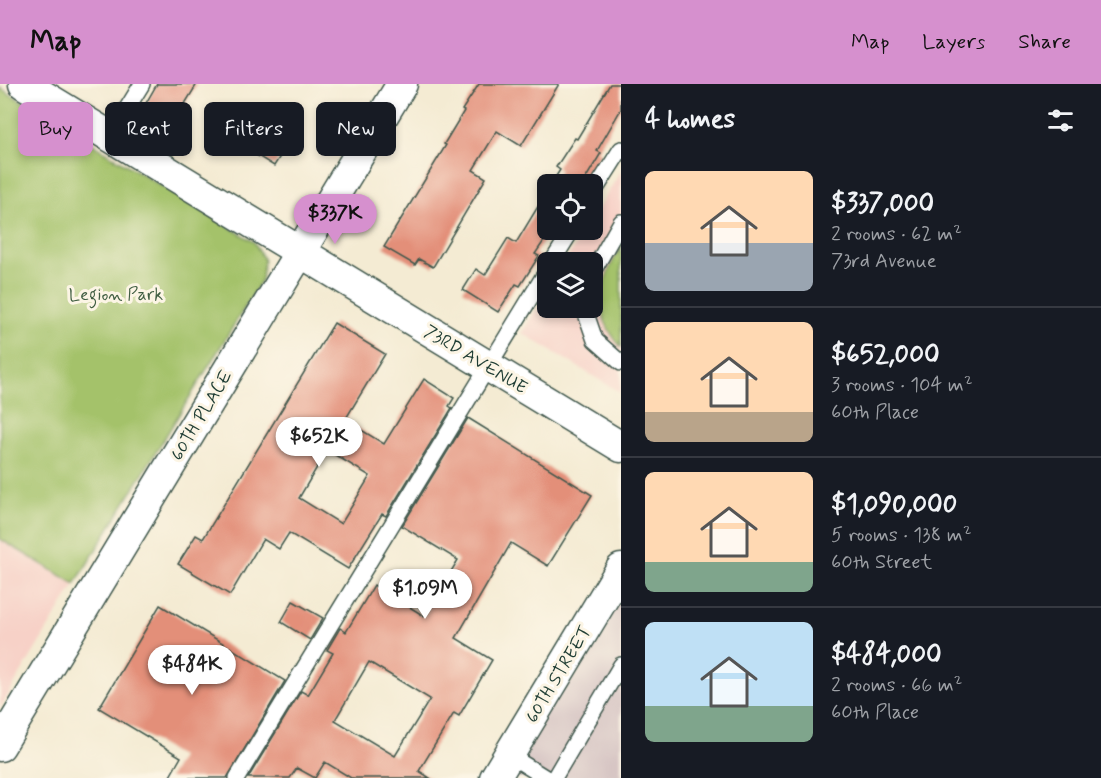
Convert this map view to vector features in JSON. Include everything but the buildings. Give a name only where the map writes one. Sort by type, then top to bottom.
[{"type":"street","name":"73RD AVENUE","points":[[24,84],[105,133]]},
{"type":"street","name":"60TH PLACE","points":[[0,746],[402,84]]},
{"type":"street","name":"73RD AVENUE","points":[[143,156],[621,447]]},
{"type":"street","name":"60TH STREET","points":[[502,767],[621,569]]},
{"type":"lane","points":[[131,102],[142,84]]},
{"type":"lane","points":[[603,178],[621,149]]},
{"type":"lane","points":[[603,254],[621,222]]},
{"type":"lane","points":[[237,778],[537,287]]},
{"type":"lane","points":[[587,318],[594,340],[621,363]]},
{"type":"lane","points":[[554,778],[621,665]]},
{"type":"lane","points":[[502,767],[546,778]]},
{"type":"shaded area","points":[[621,171],[621,393],[522,333],[537,308],[537,318],[603,318],[603,252],[571,252],[579,240],[603,240],[603,201]]},
{"type":"shaded area","points":[[0,539],[75,584],[0,708]]},
{"type":"shaded area","points":[[621,582],[621,778],[501,778]]},
{"type":"green space","name":"Legion Park","points":[[0,88],[23,102],[18,102],[18,156],[93,156],[93,144],[105,152],[105,156],[112,156],[254,242],[264,260],[261,281],[75,584],[0,539]]},
{"type":"green space","points":[[621,246],[621,347],[611,334],[603,313],[604,285]]}]
